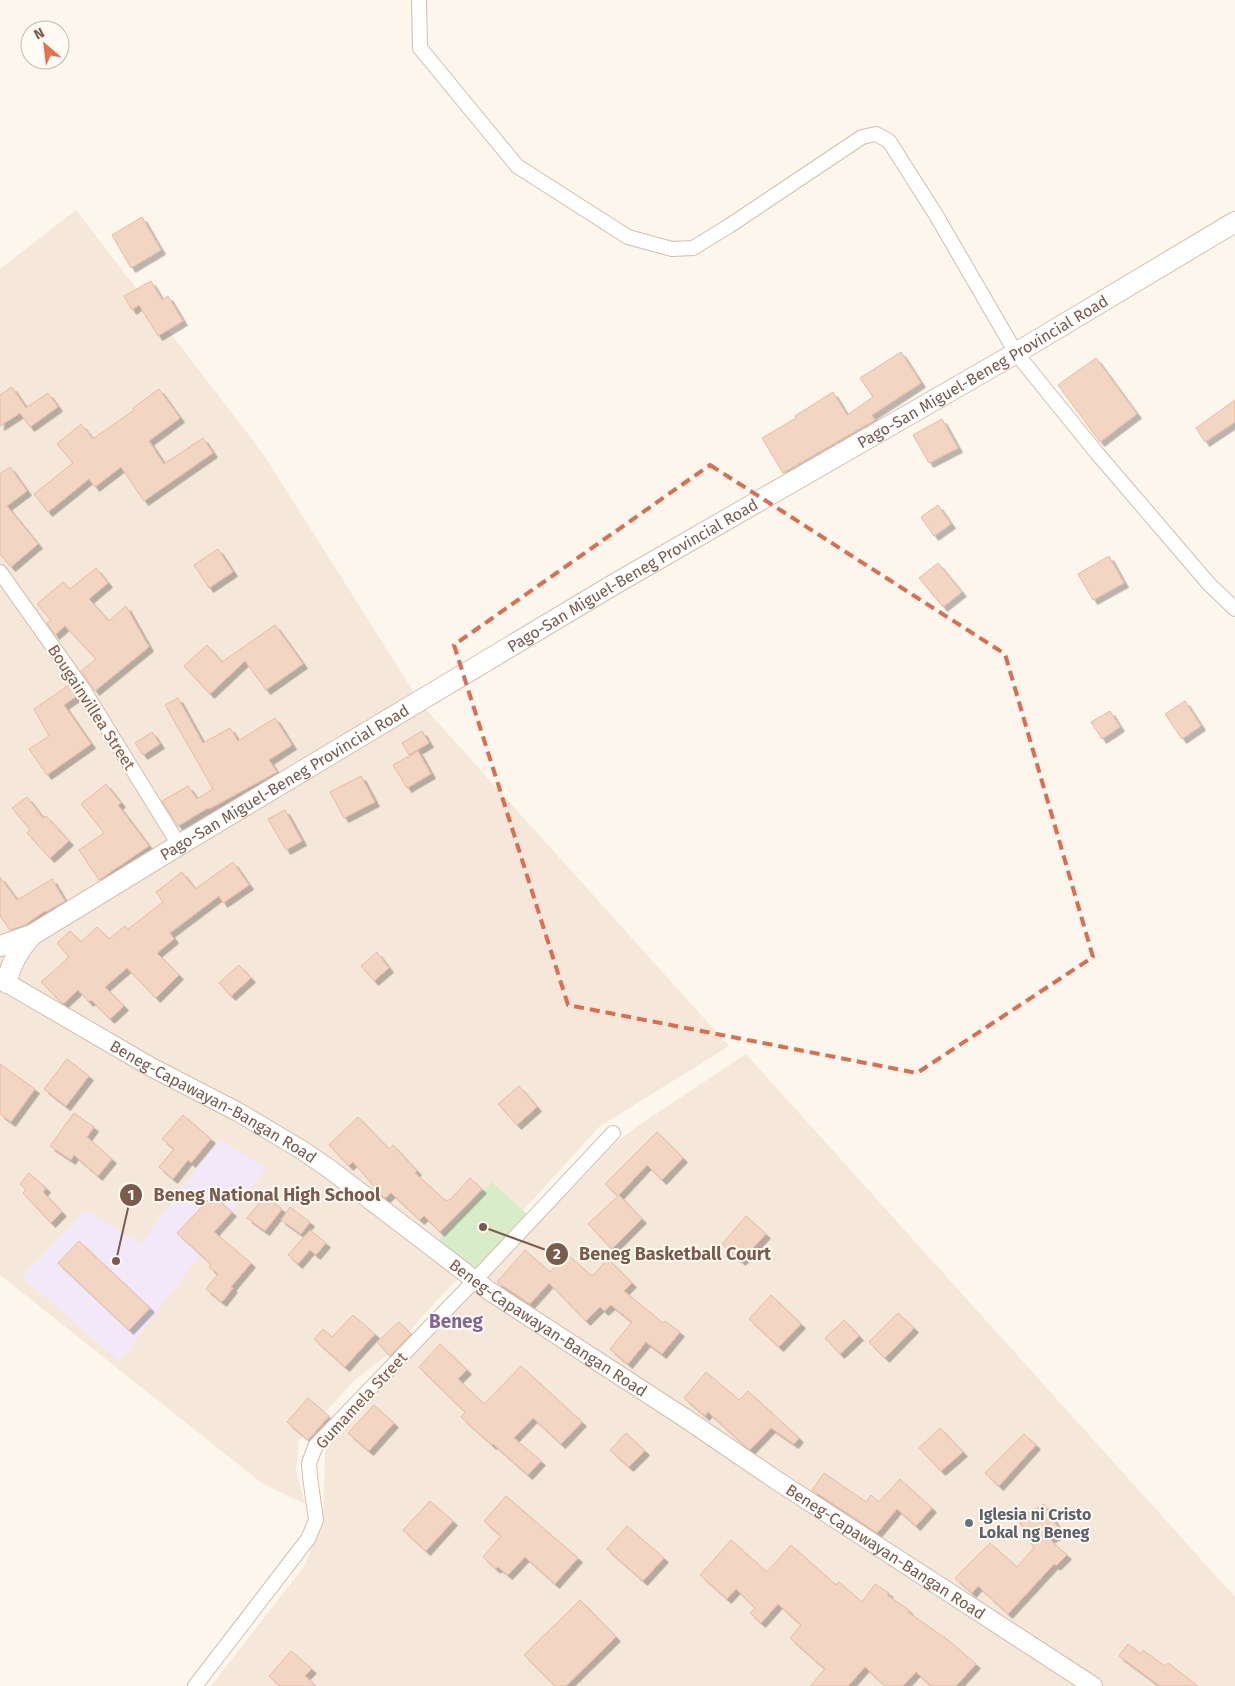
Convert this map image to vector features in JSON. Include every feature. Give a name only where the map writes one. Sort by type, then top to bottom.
[{"type":"main road","name":"Pago-San Miguel-Beneg Provincial Road","points":[[32,935],[613,585],[1016,353],[1235,222]]},
{"type":"main road","points":[[0,946],[32,935]]},
{"type":"main road","points":[[4,981],[20,949],[32,935]]},
{"type":"street","points":[[419,0],[420,48],[517,166],[628,236],[672,250],[693,248],[729,226],[862,136],[876,134],[889,141],[936,215],[978,291],[1016,353],[1114,473],[1209,584],[1235,609]]},
{"type":"street","name":"Bougainvillea Street","points":[[0,572],[83,689],[179,845]]},
{"type":"street","name":"Beneg-Capawayan-Bangan Road","points":[[4,981],[151,1068],[238,1112],[302,1150],[475,1280],[545,1328],[1093,1686]]},
{"type":"street","name":"Gumamela Street","points":[[195,1686],[308,1539],[316,1520],[309,1463],[316,1445],[613,1133]]},
{"type":"highlighted area","points":[[710,465],[1005,654],[1093,957],[917,1073],[568,1005],[454,645]]},
{"type":"shaded area","points":[[76,210],[264,455],[422,705],[729,1046],[599,1127],[472,1267],[429,1309],[390,1353],[355,1380],[299,1441],[296,1470],[305,1504],[263,1484],[0,1275],[0,269]]},
{"type":"shaded area","points":[[746,1054],[1235,1597],[1235,1686],[211,1686],[305,1565],[323,1521],[325,1454],[331,1438],[619,1140]]},
{"type":"shaded area","points":[[219,1139],[266,1168],[119,1361],[22,1277],[85,1210],[141,1244]]},
{"type":"green space","points":[[492,1182],[528,1215],[474,1271],[439,1240]]},
{"type":"building","points":[[142,217],[161,250],[131,268],[112,235]]},
{"type":"building","points":[[151,281],[162,300],[168,296],[183,321],[158,336],[139,305],[132,310],[124,296]]},
{"type":"building","points":[[901,352],[921,383],[872,415],[875,420],[783,473],[762,438],[796,418],[795,416],[833,392],[847,415],[873,397],[860,378]]},
{"type":"building","points":[[1096,358],[1137,414],[1100,442],[1058,385]]},
{"type":"building","points":[[12,387],[26,408],[48,393],[58,407],[30,427],[20,413],[0,426],[0,395]]},
{"type":"building","points":[[159,389],[180,418],[149,441],[164,464],[203,438],[213,453],[144,501],[121,467],[95,487],[89,479],[48,512],[34,494],[73,463],[57,444],[81,424],[93,439],[134,410],[133,408]]},
{"type":"building","points":[[1235,400],[1235,422],[1205,442],[1196,428]]},
{"type":"building","points":[[942,419],[958,448],[929,463],[913,435]]},
{"type":"building","points":[[10,467],[27,491],[7,506],[38,544],[11,567],[0,554],[0,474]]},
{"type":"building","points":[[938,505],[951,524],[934,536],[921,517]]},
{"type":"building","points":[[218,549],[233,572],[209,588],[194,565]]},
{"type":"building","points":[[1109,556],[1124,583],[1093,600],[1078,574]]},
{"type":"building","points":[[938,563],[962,592],[943,607],[919,578]]},
{"type":"building","points":[[96,568],[108,583],[89,599],[109,621],[126,606],[149,647],[95,691],[81,671],[96,659],[65,626],[55,635],[47,623],[51,620],[37,604],[63,582],[70,589]]},
{"type":"building","points":[[275,625],[303,664],[266,690],[245,661],[210,694],[184,666],[207,645],[222,662]]},
{"type":"building","points":[[69,685],[77,696],[64,705],[91,744],[47,775],[29,749],[49,736],[34,709]]},
{"type":"building","points":[[178,698],[203,743],[230,728],[238,741],[275,718],[292,745],[269,760],[277,772],[178,826],[162,801],[188,786],[197,799],[213,789],[165,705]]},
{"type":"building","points":[[1185,701],[1201,726],[1182,739],[1165,714]]},
{"type":"building","points":[[1110,711],[1120,727],[1102,739],[1091,722]]},
{"type":"building","points":[[422,731],[429,743],[409,755],[402,743]]},
{"type":"building","points":[[152,732],[160,744],[143,755],[135,743]]},
{"type":"building","points":[[418,751],[431,774],[407,788],[393,765]]},
{"type":"building","points":[[361,776],[375,802],[344,818],[330,792]]},
{"type":"building","points":[[106,784],[121,803],[118,805],[149,846],[99,880],[79,850],[104,833],[81,804]]},
{"type":"building","points":[[27,797],[43,818],[46,816],[69,841],[50,858],[27,833],[30,830],[12,808]]},
{"type":"building","points":[[285,810],[302,841],[286,850],[268,819]]},
{"type":"building","points":[[233,862],[249,885],[223,903],[219,896],[170,933],[174,939],[157,953],[179,975],[156,998],[127,968],[105,987],[124,1006],[110,1019],[91,1000],[89,1002],[78,990],[63,1004],[41,982],[69,957],[57,943],[70,931],[81,942],[97,927],[109,939],[125,926],[128,929],[163,902],[156,892],[182,872],[195,889]]},
{"type":"building","points":[[0,877],[17,900],[52,879],[65,901],[45,911],[25,925],[10,930],[0,916]]},
{"type":"building","points":[[377,952],[389,968],[374,981],[361,966]]},
{"type":"building","points":[[239,965],[251,978],[231,996],[219,983]]},
{"type":"building","points":[[67,1059],[89,1076],[66,1106],[44,1089]]},
{"type":"building","points":[[0,1064],[35,1089],[11,1122],[0,1114]]},
{"type":"building","points":[[519,1086],[537,1107],[517,1125],[498,1104]]},
{"type":"building","points":[[74,1113],[94,1127],[87,1137],[112,1159],[98,1176],[74,1155],[71,1160],[50,1146]]},
{"type":"building","points":[[183,1115],[211,1139],[191,1163],[188,1160],[173,1179],[159,1167],[174,1149],[162,1139]]},
{"type":"building","points":[[358,1117],[389,1149],[393,1145],[417,1171],[415,1173],[446,1201],[451,1199],[470,1178],[482,1189],[440,1232],[424,1216],[420,1220],[391,1193],[386,1198],[383,1197],[353,1162],[349,1166],[329,1145]]},
{"type":"building","points":[[657,1132],[683,1158],[662,1180],[647,1165],[619,1195],[642,1219],[612,1249],[588,1224],[618,1196],[605,1184]]},
{"type":"building","points":[[29,1173],[46,1188],[43,1192],[62,1212],[51,1223],[23,1193],[26,1190],[20,1184]]},
{"type":"building","points":[[213,1195],[232,1212],[214,1232],[251,1263],[231,1287],[233,1288],[222,1302],[206,1289],[218,1274],[209,1267],[211,1264],[177,1233]]},
{"type":"building","points":[[265,1196],[282,1209],[265,1231],[247,1218]]},
{"type":"building","points":[[290,1207],[310,1222],[301,1234],[281,1220]]},
{"type":"building","points":[[746,1216],[766,1234],[741,1261],[722,1244]]},
{"type":"building","points":[[310,1230],[326,1243],[316,1255],[310,1250],[298,1264],[288,1255]]},
{"type":"building","points":[[79,1241],[150,1308],[129,1330],[58,1263]]},
{"type":"building","points":[[525,1250],[550,1272],[567,1254],[592,1276],[608,1259],[632,1283],[624,1291],[663,1323],[665,1321],[680,1332],[662,1354],[646,1342],[628,1364],[610,1349],[632,1322],[611,1305],[604,1311],[600,1307],[586,1321],[549,1283],[530,1304],[497,1282]]},
{"type":"building","points":[[771,1295],[801,1324],[779,1347],[749,1319]]},
{"type":"building","points":[[898,1313],[914,1328],[885,1358],[869,1342]]},
{"type":"building","points":[[353,1315],[375,1334],[345,1367],[314,1339],[323,1329],[332,1337]]},
{"type":"building","points":[[844,1320],[859,1336],[840,1354],[825,1338]]},
{"type":"building","points":[[399,1322],[411,1334],[390,1356],[377,1342]]},
{"type":"building","points":[[440,1344],[467,1370],[458,1379],[484,1404],[521,1366],[582,1422],[561,1444],[533,1418],[514,1438],[541,1461],[528,1475],[461,1417],[465,1412],[419,1367]]},
{"type":"building","points":[[706,1372],[739,1400],[748,1391],[799,1438],[794,1444],[771,1428],[750,1450],[708,1412],[705,1416],[684,1398]]},
{"type":"building","points":[[308,1398],[329,1416],[308,1440],[287,1422]]},
{"type":"building","points":[[374,1405],[394,1423],[369,1451],[348,1433]]},
{"type":"building","points":[[940,1428],[963,1452],[941,1471],[919,1448]]},
{"type":"building","points":[[626,1433],[645,1451],[629,1467],[610,1450]]},
{"type":"building","points":[[1024,1434],[1036,1445],[999,1486],[985,1473]]},
{"type":"building","points":[[824,1473],[866,1502],[871,1495],[879,1502],[900,1479],[932,1508],[916,1526],[897,1509],[877,1533],[812,1490]]},
{"type":"building","points":[[506,1496],[578,1558],[555,1584],[525,1557],[508,1575],[498,1567],[496,1569],[483,1557],[501,1536],[484,1521]]},
{"type":"building","points":[[430,1501],[453,1521],[426,1551],[403,1530]]},
{"type":"building","points":[[1044,1504],[1061,1532],[1049,1539],[1067,1555],[1056,1566],[1054,1564],[1008,1614],[978,1586],[972,1593],[955,1578],[990,1543],[1017,1567],[1034,1548],[1018,1519]]},
{"type":"building","points":[[627,1526],[664,1558],[643,1581],[607,1549]]},
{"type":"building","points":[[731,1540],[767,1572],[791,1545],[836,1585],[839,1582],[862,1602],[875,1584],[889,1593],[887,1595],[948,1640],[976,1664],[956,1686],[931,1686],[916,1672],[903,1686],[885,1686],[865,1667],[848,1686],[810,1686],[825,1669],[790,1638],[801,1625],[778,1604],[761,1623],[750,1613],[755,1608],[736,1589],[727,1599],[700,1575]]},
{"type":"building","points":[[580,1600],[616,1637],[566,1686],[555,1686],[524,1655]]},
{"type":"building","points":[[1128,1644],[1141,1654],[1143,1650],[1165,1666],[1168,1663],[1198,1686],[1160,1686],[1119,1656]]},
{"type":"building","points":[[291,1651],[312,1669],[305,1676],[316,1686],[280,1686],[269,1676]]},
{"type":"place","name":"Beneg Basketball Court","points":[[483,1227]]},
{"type":"place","name":"Beneg National High School","points":[[116,1261]]},
{"type":"place","name":"Iglesia ni Cristo Lokal ng Beneg","points":[[969,1523]]},
{"type":"district","name":"Beneg","points":[[456,1321]]}]
